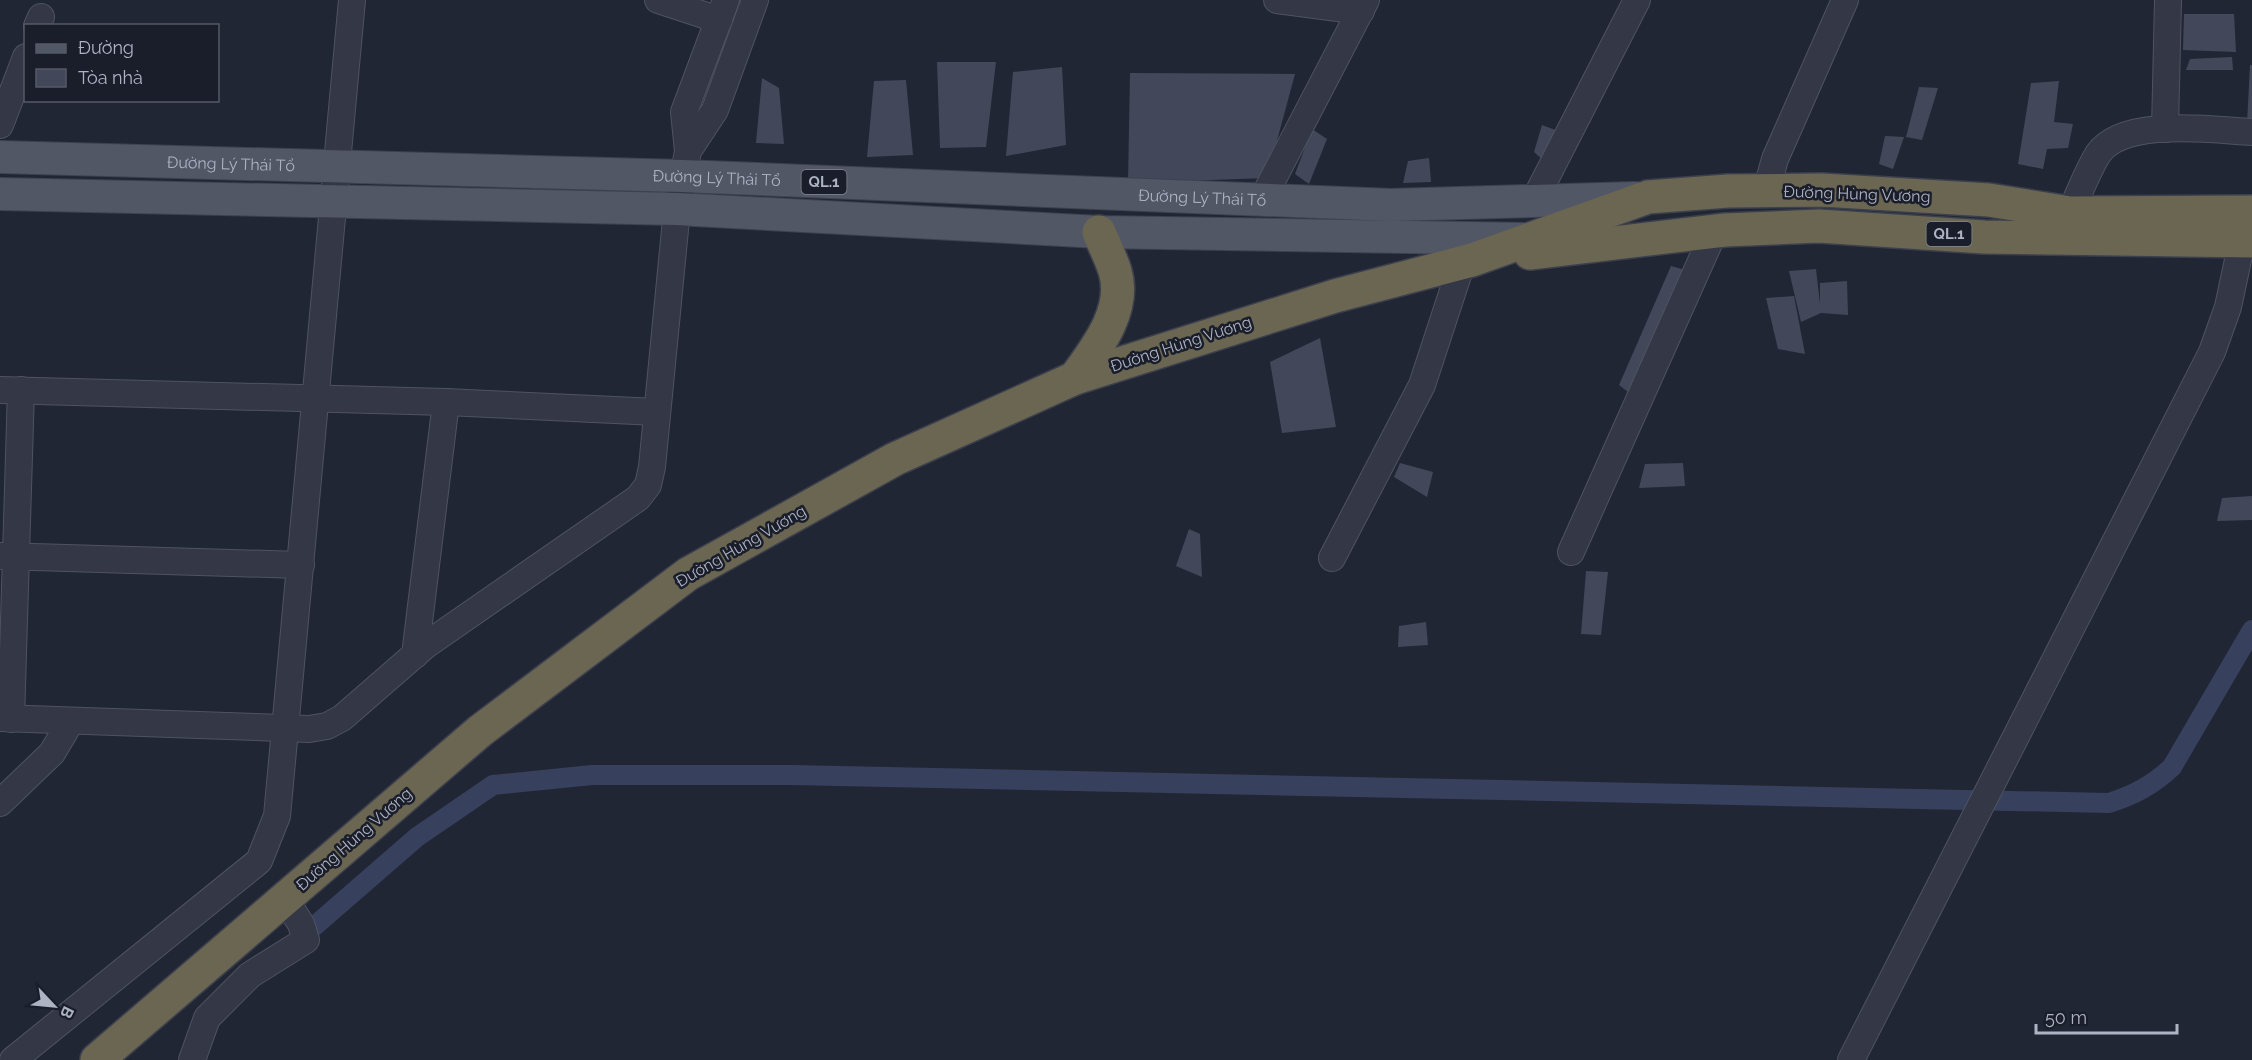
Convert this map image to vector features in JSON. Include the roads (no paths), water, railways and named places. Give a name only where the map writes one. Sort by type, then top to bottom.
[{"type":"highway","name":"Đường Hùng Vương","points":[[97,1060],[293,911],[480,730],[688,574],[895,459],[1075,378],[1335,296],[1467,261],[1648,197],[1766,191],[1895,193],[1989,200],[2070,213],[2249,231]]},
{"type":"highway","name":"Đường Hùng Vương","points":[[1467,261],[1714,232],[1819,226],[1984,237],[2249,231]]},
{"type":"highway","points":[[1075,378],[1095,351],[1113,317],[1118,296],[1116,273],[1099,232]]},
{"type":"main road","name":"Đường Lý Thái Tổ","points":[[0,157],[335,168],[685,164],[1146,195],[1391,205],[1533,203],[1648,197]]},
{"type":"main road","points":[[150,162],[150,197]]},
{"type":"main road","name":"Đường Lý Thái Tổ","points":[[0,195],[677,209],[1099,232],[1647,239]]},
{"type":"main road","points":[[1144,232],[1146,195]]},
{"type":"street","points":[[13,1060],[260,861],[277,816],[352,0]]},
{"type":"street","points":[[657,412],[446,402],[10,390],[6,718],[309,729],[327,726],[342,718],[415,655],[638,498],[648,485],[652,467],[677,209],[685,164],[684,112],[722,10],[658,0]]},
{"type":"street","points":[[685,164],[715,110],[755,0]]},
{"type":"street","points":[[1263,198],[1364,5],[1277,0]]},
{"type":"street","points":[[1533,203],[1636,0]]},
{"type":"street","points":[[1766,191],[1775,159],[1845,0]]},
{"type":"street","points":[[2165,129],[2168,0]]},
{"type":"street","points":[[0,125],[24,62]]},
{"type":"street","points":[[2070,213],[2098,154],[2111,141],[2127,135],[2165,129],[2252,132]]},
{"type":"street","points":[[1851,1060],[2212,352],[2228,307],[2249,231]]},
{"type":"street","points":[[1571,552],[1714,232]]},
{"type":"street","points":[[1332,558],[1422,385],[1467,261]]},
{"type":"street","points":[[415,655],[446,402]]},
{"type":"street","points":[[8,556],[301,565]]},
{"type":"street","points":[[0,803],[52,753],[71,721]]},
{"type":"street","points":[[192,1060],[207,1018],[250,975],[291,948],[305,942],[307,937],[293,911]]},
{"type":"waterway","points":[[295,943],[417,837],[493,785],[592,775],[792,775],[2109,803],[2143,789],[2172,767],[2252,630]]}]
